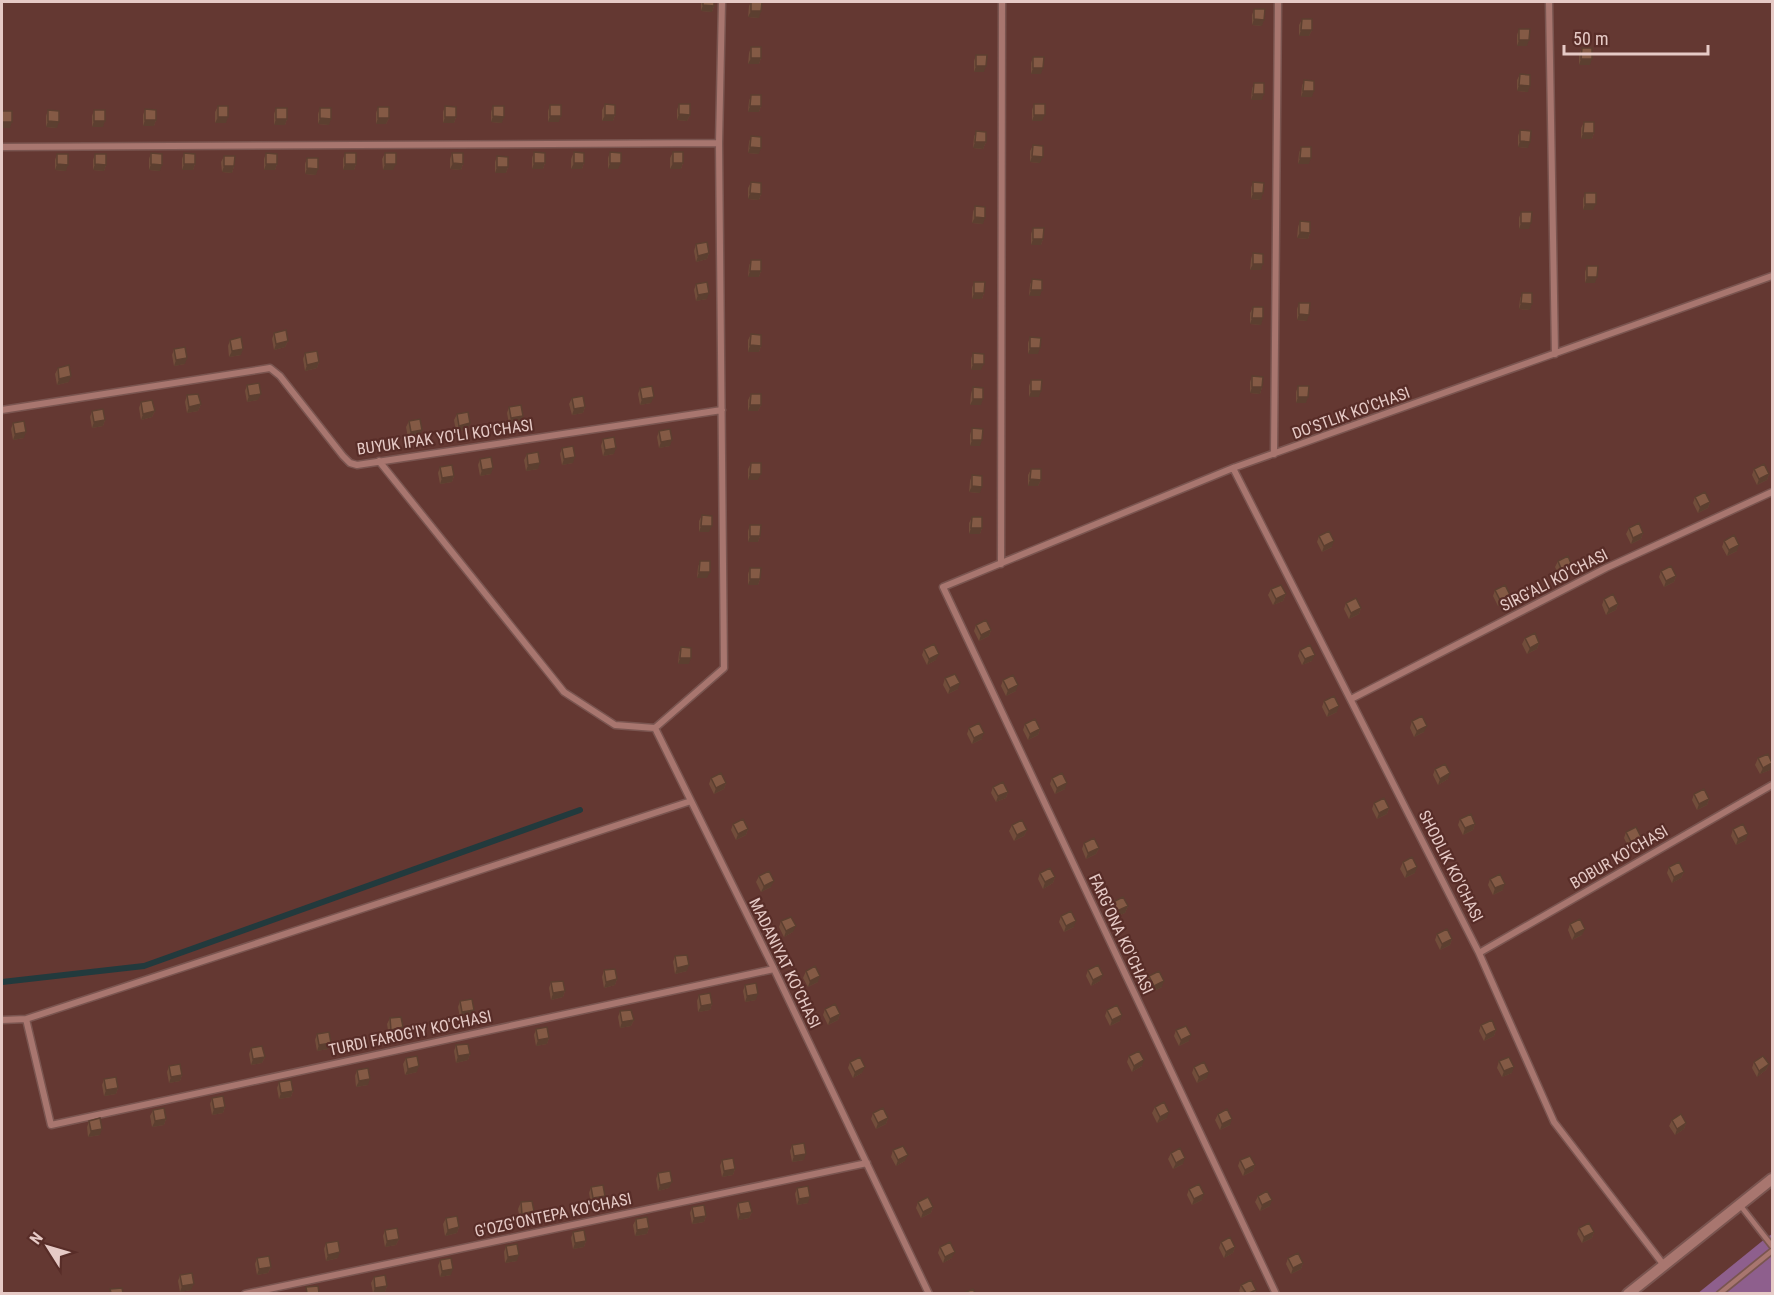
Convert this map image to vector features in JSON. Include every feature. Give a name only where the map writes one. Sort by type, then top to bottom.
[{"type":"street","points":[[379,461],[564,692],[615,725],[655,728],[724,668],[719,143],[722,2]]},
{"type":"street","points":[[1001,564],[1002,2]]},
{"type":"street","points":[[1274,454],[1278,2]]},
{"type":"street","points":[[1549,2],[1555,354]]},
{"type":"street","points":[[2,147],[719,143]]},
{"type":"street","name":"DO'STLIK KO'CHASI","points":[[943,587],[1233,468],[1773,276]]},
{"type":"street","name":"BUYUK IPAK YO'LI KO'CHASI","points":[[2,410],[270,368],[280,376],[350,464],[722,410]]},
{"type":"street","name":"SHODLIK KO'CHASI","points":[[1233,468],[1479,953],[1554,1122],[1663,1264]]},
{"type":"street","name":"SIRG'ALI KO'CHASI","points":[[1351,699],[1606,568],[1773,492]]},
{"type":"street","name":"FARG'ONA KO'CHASI","points":[[943,587],[1276,1293]]},
{"type":"street","name":"MADANIYAT KO'CHASI","points":[[655,728],[774,969],[929,1293]]},
{"type":"street","name":"BOBUR KO'CHASI","points":[[1479,953],[1773,785]]},
{"type":"street","points":[[2,1020],[26,1019],[691,801]]},
{"type":"street","name":"TURDI FAROG'IY KO'CHASI","points":[[26,1019],[51,1125],[774,969]]},
{"type":"street","name":"G'OZG'ONTEPA KO'CHASI","points":[[245,1293],[867,1163]]},
{"type":"street","points":[[1628,1293],[1773,1179]]},
{"type":"lane","points":[[1740,1205],[1773,1246]]},
{"type":"lane","points":[[1719,1293],[1773,1251]]},
{"type":"shaded area","points":[[1772,1234],[1772,1293],[1697,1294],[1766,1238]]},
{"type":"building","points":[[703,2],[714,2],[714,6],[703,5]]},
{"type":"building","points":[[751,2],[762,2],[761,11],[751,11]]},
{"type":"building","points":[[1254,9],[1265,9],[1264,20],[1254,19]]},
{"type":"building","points":[[1302,19],[1312,19],[1312,30],[1301,30]]},
{"type":"building","points":[[1519,29],[1530,29],[1529,40],[1519,40]]},
{"type":"building","points":[[751,47],[761,47],[761,58],[751,58]]},
{"type":"building","points":[[1582,48],[1592,48],[1592,59],[1581,59]]},
{"type":"building","points":[[976,55],[987,55],[986,66],[976,66]]},
{"type":"building","points":[[1033,57],[1044,57],[1043,68],[1033,68]]},
{"type":"building","points":[[1520,74],[1530,75],[1530,86],[1519,85]]},
{"type":"building","points":[[1304,80],[1314,81],[1314,91],[1303,91]]},
{"type":"building","points":[[1254,83],[1264,83],[1264,94],[1253,94]]},
{"type":"building","points":[[751,95],[761,95],[761,106],[750,106]]},
{"type":"building","points":[[605,104],[615,105],[615,115],[605,115]]},
{"type":"building","points":[[679,104],[690,104],[690,115],[679,114]]},
{"type":"building","points":[[1034,104],[1045,104],[1045,115],[1034,115]]},
{"type":"building","points":[[550,105],[561,105],[561,116],[550,116]]},
{"type":"building","points":[[218,106],[228,106],[228,117],[218,117]]},
{"type":"building","points":[[445,106],[456,107],[456,117],[445,117]]},
{"type":"building","points":[[493,106],[504,106],[504,117],[493,116]]},
{"type":"building","points":[[378,107],[389,107],[389,118],[378,118]]},
{"type":"building","points":[[276,108],[287,108],[287,119],[276,119]]},
{"type":"building","points":[[320,108],[331,108],[331,119],[320,118]]},
{"type":"building","points":[[145,109],[156,110],[156,120],[145,120]]},
{"type":"building","points":[[48,110],[59,111],[59,122],[48,121]]},
{"type":"building","points":[[94,110],[105,110],[105,121],[94,121]]},
{"type":"building","points":[[2,111],[12,111],[12,122],[2,122]]},
{"type":"building","points":[[1584,122],[1594,122],[1594,133],[1583,133]]},
{"type":"building","points":[[1520,130],[1531,131],[1530,142],[1520,141]]},
{"type":"building","points":[[976,131],[986,132],[986,142],[975,142]]},
{"type":"building","points":[[751,136],[761,137],[761,148],[750,147]]},
{"type":"building","points":[[1033,145],[1043,146],[1043,157],[1032,156]]},
{"type":"building","points":[[1301,147],[1311,147],[1311,158],[1300,158]]},
{"type":"building","points":[[534,152],[545,153],[545,163],[534,163]]},
{"type":"building","points":[[574,152],[584,153],[584,163],[574,163]]},
{"type":"building","points":[[610,152],[621,153],[621,163],[610,163]]},
{"type":"building","points":[[673,152],[683,152],[683,163],[673,163]]},
{"type":"building","points":[[151,153],[162,154],[162,165],[151,164]]},
{"type":"building","points":[[184,153],[195,154],[195,164],[184,164]]},
{"type":"building","points":[[266,153],[277,154],[277,164],[266,164]]},
{"type":"building","points":[[345,153],[356,153],[356,164],[345,164]]},
{"type":"building","points":[[385,153],[396,153],[396,164],[385,164]]},
{"type":"building","points":[[452,153],[463,153],[463,164],[453,163]]},
{"type":"building","points":[[57,154],[68,154],[68,165],[57,164]]},
{"type":"building","points":[[95,154],[106,154],[106,165],[95,164]]},
{"type":"building","points":[[224,156],[235,156],[234,166],[224,166]]},
{"type":"building","points":[[497,156],[508,157],[508,167],[497,167]]},
{"type":"building","points":[[307,158],[318,158],[318,169],[307,168]]},
{"type":"building","points":[[751,182],[761,183],[761,194],[750,193]]},
{"type":"building","points":[[1253,182],[1264,183],[1263,193],[1253,193]]},
{"type":"building","points":[[1585,193],[1596,193],[1596,204],[1585,204]]},
{"type":"building","points":[[975,206],[985,207],[985,218],[975,217]]},
{"type":"building","points":[[1521,212],[1532,212],[1531,223],[1521,223]]},
{"type":"building","points":[[1300,221],[1310,222],[1310,233],[1300,232]]},
{"type":"building","points":[[1033,228],[1044,228],[1043,239],[1033,239]]},
{"type":"building","points":[[707,242],[709,253],[698,256],[696,244]]},
{"type":"building","points":[[1253,253],[1263,254],[1263,264],[1253,264]]},
{"type":"building","points":[[751,260],[761,260],[761,271],[750,271]]},
{"type":"building","points":[[1587,266],[1598,266],[1597,277],[1587,277]]},
{"type":"building","points":[[1032,279],[1042,280],[1042,290],[1031,290]]},
{"type":"building","points":[[707,282],[709,293],[698,295],[696,284]]},
{"type":"building","points":[[974,282],[985,282],[984,293],[974,293]]},
{"type":"building","points":[[1522,293],[1532,293],[1532,304],[1521,303]]},
{"type":"building","points":[[1299,303],[1310,303],[1309,315],[1299,314]]},
{"type":"building","points":[[1253,307],[1263,307],[1263,318],[1252,318]]},
{"type":"building","points":[[286,330],[288,341],[276,344],[274,333]]},
{"type":"building","points":[[751,334],[761,335],[761,346],[750,345]]},
{"type":"building","points":[[241,337],[243,349],[232,351],[230,340]]},
{"type":"building","points":[[1030,337],[1041,338],[1040,348],[1030,348]]},
{"type":"building","points":[[185,347],[187,358],[176,360],[174,349]]},
{"type":"building","points":[[317,351],[319,362],[307,365],[305,353]]},
{"type":"building","points":[[973,353],[984,354],[984,364],[973,364]]},
{"type":"building","points":[[69,365],[71,376],[59,379],[58,368]]},
{"type":"building","points":[[1252,376],[1263,377],[1262,387],[1252,387]]},
{"type":"building","points":[[1031,380],[1042,380],[1041,391],[1031,391]]},
{"type":"building","points":[[259,383],[261,394],[249,396],[247,385]]},
{"type":"building","points":[[652,386],[654,397],[642,399],[640,388]]},
{"type":"building","points":[[1298,386],[1309,386],[1308,397],[1298,397]]},
{"type":"building","points":[[973,387],[983,388],[983,399],[973,399]]},
{"type":"building","points":[[198,394],[201,404],[189,407],[187,395]]},
{"type":"building","points":[[751,394],[761,394],[761,405],[750,405]]},
{"type":"building","points":[[583,396],[585,407],[574,409],[572,398]]},
{"type":"building","points":[[152,400],[155,411],[143,414],[141,402]]},
{"type":"building","points":[[521,405],[523,416],[511,418],[509,407]]},
{"type":"building","points":[[103,409],[105,420],[94,422],[92,411]]},
{"type":"building","points":[[468,412],[470,423],[459,426],[457,414]]},
{"type":"building","points":[[420,419],[422,430],[411,432],[409,421]]},
{"type":"building","points":[[24,421],[26,432],[15,434],[13,423]]},
{"type":"building","points":[[972,428],[983,429],[982,440],[972,440]]},
{"type":"building","points":[[670,429],[672,440],[661,442],[659,431]]},
{"type":"building","points":[[614,437],[616,448],[605,450],[603,439]]},
{"type":"building","points":[[573,446],[575,457],[564,459],[562,448]]},
{"type":"building","points":[[538,452],[540,463],[528,465],[527,454]]},
{"type":"building","points":[[491,457],[493,468],[482,470],[480,459]]},
{"type":"building","points":[[751,463],[761,463],[761,474],[750,474]]},
{"type":"building","points":[[1764,464],[1769,474],[1759,479],[1754,469]]},
{"type":"building","points":[[452,465],[454,476],[442,478],[440,467]]},
{"type":"building","points":[[1031,469],[1041,469],[1041,480],[1030,479]]},
{"type":"building","points":[[972,475],[982,476],[982,487],[972,486]]},
{"type":"building","points":[[1705,492],[1710,502],[1700,507],[1695,497]]},
{"type":"building","points":[[702,515],[712,516],[712,526],[701,526]]},
{"type":"building","points":[[972,517],[982,517],[982,528],[971,528]]},
{"type":"building","points":[[1639,523],[1643,533],[1633,538],[1629,528]]},
{"type":"building","points":[[750,525],[761,525],[760,536],[750,536]]},
{"type":"building","points":[[1329,531],[1334,541],[1324,546],[1319,536]]},
{"type":"building","points":[[1734,535],[1739,545],[1729,550],[1724,541]]},
{"type":"building","points":[[1568,556],[1572,566],[1562,571],[1558,561]]},
{"type":"building","points":[[700,561],[710,561],[710,572],[699,572]]},
{"type":"building","points":[[1671,566],[1676,576],[1666,581],[1661,571]]},
{"type":"building","points":[[750,568],[761,568],[760,579],[750,579]]},
{"type":"building","points":[[1281,585],[1286,594],[1276,599],[1271,589]]},
{"type":"building","points":[[1505,585],[1510,595],[1500,600],[1495,590]]},
{"type":"building","points":[[1613,594],[1618,604],[1609,609],[1604,599]]},
{"type":"building","points":[[1356,598],[1361,608],[1351,613],[1346,603]]},
{"type":"building","points":[[986,620],[991,630],[981,635],[976,625]]},
{"type":"building","points":[[1535,633],[1539,643],[1530,648],[1525,638]]},
{"type":"building","points":[[934,644],[939,654],[929,659],[924,649]]},
{"type":"building","points":[[1310,645],[1315,655],[1305,659],[1300,650]]},
{"type":"building","points":[[681,647],[691,648],[691,658],[680,658]]},
{"type":"building","points":[[955,674],[960,683],[950,688],[945,678]]},
{"type":"building","points":[[1013,675],[1018,685],[1008,690],[1003,680]]},
{"type":"building","points":[[1334,696],[1339,706],[1329,711],[1324,701]]},
{"type":"building","points":[[1422,716],[1427,726],[1417,731],[1412,721]]},
{"type":"building","points":[[1035,719],[1040,729],[1030,734],[1025,724]]},
{"type":"building","points":[[979,723],[984,733],[974,738],[969,728]]},
{"type":"building","points":[[1768,754],[1772,763],[1763,768],[1758,758]]},
{"type":"building","points":[[1445,764],[1450,773],[1440,779],[1435,769]]},
{"type":"building","points":[[721,773],[726,783],[716,788],[711,778]]},
{"type":"building","points":[[1062,773],[1067,783],[1057,788],[1052,778]]},
{"type":"building","points":[[1003,782],[1008,792],[998,796],[993,787]]},
{"type":"building","points":[[1704,789],[1709,799],[1699,804],[1694,794]]},
{"type":"building","points":[[1384,798],[1389,808],[1379,813],[1374,803]]},
{"type":"building","points":[[1471,814],[1475,824],[1465,828],[1460,819]]},
{"type":"building","points":[[743,819],[748,829],[738,834],[733,824]]},
{"type":"building","points":[[1022,820],[1027,830],[1017,835],[1012,825]]},
{"type":"building","points":[[1743,824],[1748,834],[1738,839],[1733,829]]},
{"type":"building","points":[[1636,827],[1641,837],[1631,842],[1626,832]]},
{"type":"building","points":[[1094,838],[1099,848],[1088,853],[1084,843]]},
{"type":"building","points":[[1412,857],[1417,867],[1407,872],[1403,862]]},
{"type":"building","points":[[1679,862],[1684,872],[1674,877],[1669,867]]},
{"type":"building","points":[[1050,868],[1055,877],[1045,882],[1040,873]]},
{"type":"building","points":[[769,871],[774,881],[764,886],[759,876]]},
{"type":"building","points":[[1500,874],[1505,884],[1495,888],[1490,879]]},
{"type":"building","points":[[1123,897],[1128,906],[1117,911],[1113,902]]},
{"type":"building","points":[[1071,911],[1076,921],[1066,926],[1061,916]]},
{"type":"building","points":[[791,917],[796,926],[786,931],[781,921]]},
{"type":"building","points":[[1580,919],[1585,929],[1575,934],[1570,924]]},
{"type":"building","points":[[1447,929],[1452,939],[1442,944],[1437,934]]},
{"type":"building","points":[[687,955],[689,965],[677,968],[675,956]]},
{"type":"building","points":[[1098,965],[1103,975],[1093,980],[1088,970]]},
{"type":"building","points":[[815,966],[820,976],[810,981],[806,971]]},
{"type":"building","points":[[615,969],[617,979],[606,982],[604,970]]},
{"type":"building","points":[[1159,971],[1164,981],[1154,986],[1149,976]]},
{"type":"building","points":[[563,981],[565,991],[553,993],[551,982]]},
{"type":"building","points":[[756,983],[758,994],[747,996],[745,985]]},
{"type":"building","points":[[710,993],[712,1004],[701,1006],[699,995]]},
{"type":"building","points":[[472,999],[474,1010],[462,1012],[460,1001]]},
{"type":"building","points":[[835,1004],[840,1014],[830,1019],[825,1009]]},
{"type":"building","points":[[1117,1005],[1122,1015],[1112,1020],[1107,1010]]},
{"type":"building","points":[[631,1010],[634,1020],[622,1022],[620,1011]]},
{"type":"building","points":[[401,1017],[403,1027],[391,1030],[390,1018]]},
{"type":"building","points":[[1492,1020],[1496,1030],[1486,1035],[1481,1025]]},
{"type":"building","points":[[1186,1026],[1191,1035],[1181,1040],[1176,1030]]},
{"type":"building","points":[[547,1027],[549,1038],[538,1040],[536,1029]]},
{"type":"building","points":[[329,1032],[331,1043],[319,1045],[317,1034]]},
{"type":"building","points":[[468,1044],[470,1054],[458,1056],[456,1045]]},
{"type":"building","points":[[262,1046],[265,1057],[253,1059],[251,1048]]},
{"type":"building","points":[[1139,1051],[1144,1060],[1134,1066],[1129,1056]]},
{"type":"building","points":[[417,1056],[419,1066],[408,1069],[406,1058]]},
{"type":"building","points":[[1763,1056],[1769,1064],[1759,1071],[1754,1062]]},
{"type":"building","points":[[860,1057],[865,1067],[855,1072],[850,1062]]},
{"type":"building","points":[[1509,1057],[1514,1067],[1504,1071],[1499,1061]]},
{"type":"building","points":[[1204,1062],[1209,1072],[1199,1077],[1194,1067]]},
{"type":"building","points":[[180,1064],[182,1075],[171,1077],[169,1066]]},
{"type":"building","points":[[368,1068],[370,1079],[359,1081],[357,1070]]},
{"type":"building","points":[[116,1077],[118,1088],[106,1090],[104,1079]]},
{"type":"building","points":[[291,1080],[293,1091],[281,1093],[279,1082]]},
{"type":"building","points":[[223,1096],[225,1107],[214,1109],[212,1098]]},
{"type":"building","points":[[1164,1102],[1169,1112],[1160,1117],[1155,1107]]},
{"type":"building","points":[[164,1108],[166,1119],[155,1121],[153,1110]]},
{"type":"building","points":[[883,1108],[888,1118],[878,1123],[873,1113]]},
{"type":"building","points":[[1227,1109],[1232,1119],[1222,1124],[1218,1114]]},
{"type":"building","points":[[1681,1114],[1686,1123],[1677,1129],[1672,1120]]},
{"type":"building","points":[[100,1118],[102,1129],[91,1131],[89,1121]]},
{"type":"building","points":[[804,1143],[806,1154],[794,1156],[792,1145]]},
{"type":"building","points":[[903,1146],[908,1155],[898,1160],[893,1150]]},
{"type":"building","points":[[1180,1148],[1185,1158],[1176,1163],[1171,1153]]},
{"type":"building","points":[[1250,1156],[1255,1165],[1245,1170],[1240,1160]]},
{"type":"building","points":[[733,1158],[735,1169],[724,1171],[722,1160]]},
{"type":"building","points":[[670,1171],[672,1182],[660,1185],[658,1173]]},
{"type":"building","points":[[1199,1184],[1204,1194],[1194,1199],[1189,1189]]},
{"type":"building","points":[[603,1185],[605,1196],[593,1198],[591,1187]]},
{"type":"building","points":[[808,1186],[810,1197],[799,1199],[797,1188]]},
{"type":"building","points":[[1267,1191],[1272,1200],[1262,1205],[1258,1196]]},
{"type":"building","points":[[928,1197],[933,1207],[923,1212],[918,1202]]},
{"type":"building","points":[[532,1201],[534,1211],[522,1214],[521,1202]]},
{"type":"building","points":[[749,1201],[752,1212],[740,1214],[738,1203]]},
{"type":"building","points":[[704,1205],[706,1216],[694,1218],[692,1207]]},
{"type":"building","points":[[457,1216],[459,1227],[448,1230],[446,1218]]},
{"type":"building","points":[[647,1217],[649,1228],[637,1230],[636,1219]]},
{"type":"building","points":[[1589,1223],[1594,1232],[1584,1237],[1579,1228]]},
{"type":"building","points":[[397,1228],[399,1239],[387,1241],[385,1230]]},
{"type":"building","points":[[584,1230],[586,1241],[575,1243],[573,1232]]},
{"type":"building","points":[[1230,1237],[1235,1247],[1226,1252],[1221,1242]]},
{"type":"building","points":[[338,1241],[340,1252],[328,1255],[326,1243]]},
{"type":"building","points":[[950,1242],[955,1252],[945,1257],[940,1247]]},
{"type":"building","points":[[517,1244],[519,1255],[508,1257],[506,1246]]},
{"type":"building","points":[[1298,1253],[1303,1263],[1293,1268],[1288,1258]]},
{"type":"building","points":[[269,1256],[271,1267],[259,1269],[257,1258]]},
{"type":"building","points":[[451,1258],[453,1269],[442,1271],[440,1260]]},
{"type":"building","points":[[192,1273],[194,1284],[182,1286],[180,1275]]},
{"type":"building","points":[[385,1275],[387,1286],[375,1288],[374,1277]]},
{"type":"building","points":[[1251,1280],[1256,1290],[1246,1293],[1241,1285]]},
{"type":"building","points":[[318,1286],[319,1293],[307,1293],[306,1287]]},
{"type":"building","points":[[122,1288],[123,1293],[111,1293],[110,1289]]},
{"type":"waterway","points":[[2,982],[144,966],[580,810]]}]
